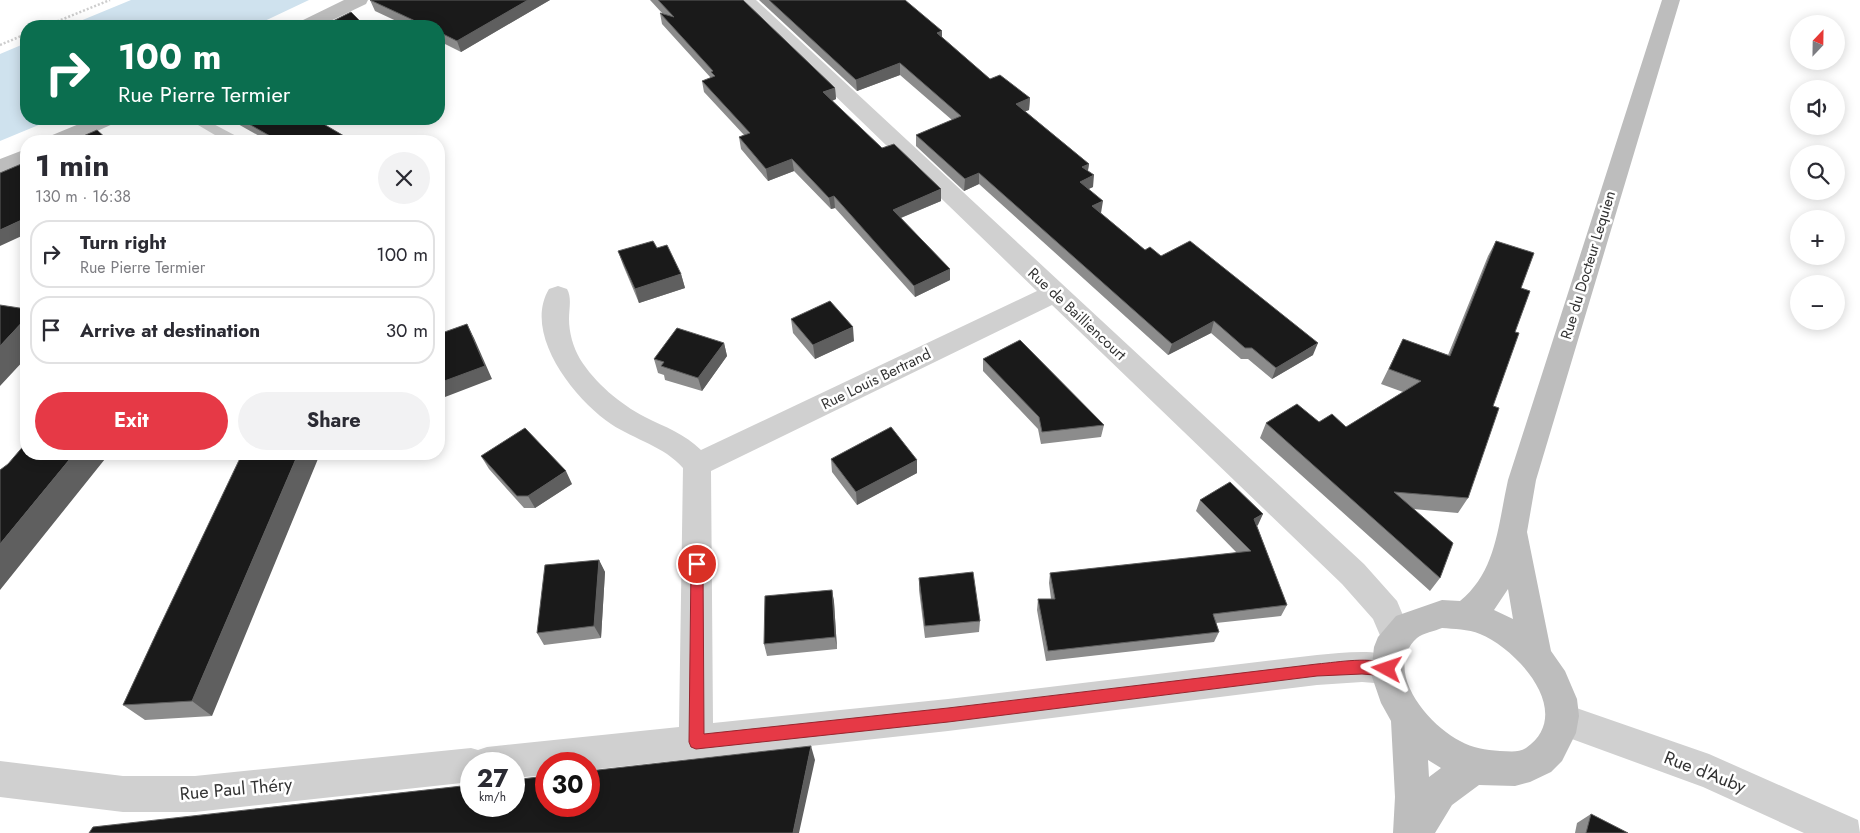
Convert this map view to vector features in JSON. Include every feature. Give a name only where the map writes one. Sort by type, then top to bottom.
[{"type":"street","points":[[318,20],[359,0]]},
{"type":"street","name":"Rue de Bailliencourt","points":[[745,0],[1353,574],[1386,612],[1396,637]]},
{"type":"street","name":"Rue du Docteur Lequien","points":[[1466,616],[1480,606],[1498,581],[1513,532],[1522,480],[1671,0]]},
{"type":"street","points":[[72,135],[94,125]]},
{"type":"street","points":[[0,167],[20,159]]},
{"type":"street","name":"Rue Louis Bertrand","points":[[697,465],[1055,293]]},
{"type":"street","points":[[558,295],[556,325],[558,340],[565,356],[587,386],[613,411],[676,444],[689,454],[697,465],[696,742]]},
{"type":"street","name":"Rue du Docteur Lequien","points":[[1513,532],[1536,657]]},
{"type":"street","points":[[1442,614],[1466,616],[1504,630],[1536,657],[1552,681],[1561,707],[1562,720],[1556,742],[1537,761],[1520,768],[1507,770],[1480,767],[1452,758],[1417,731],[1393,695],[1387,669],[1388,658],[1396,637],[1410,624],[1420,618],[1442,614]]},
{"type":"street","points":[[525,760],[948,715],[1317,670],[1362,667],[1387,669]]},
{"type":"street","points":[[1408,720],[1413,797],[1411,833]]},
{"type":"street","name":"Rue d'Auby","points":[[1562,720],[1709,772],[1845,833]]},
{"type":"street","name":"Rue Paul Théry","points":[[0,779],[123,794],[195,794],[460,766]]},
{"type":"street","points":[[1416,833],[1435,798],[1448,782],[1480,767]]},
{"type":"lane","points":[[206,125],[224,135]]},
{"type":"path","points":[[61,20],[110,0]]},
{"type":"path","points":[[0,45],[20,37]]},
{"type":"water","points":[[131,0],[309,0],[267,20],[83,20]]},
{"type":"water","points":[[20,46],[20,125],[39,125],[0,141],[0,54]]},
{"type":"building","points":[[370,0],[528,0],[457,41],[445,35],[445,20],[413,20]]},
{"type":"building","points":[[658,0],[743,0],[835,88],[823,92],[882,148],[894,144],[941,189],[893,210],[950,269],[914,286],[834,196],[829,198],[792,159],[766,169],[739,137],[750,133],[702,81],[715,76],[711,72],[713,71],[660,13],[674,17]]},
{"type":"building","points":[[769,0],[905,0],[942,31],[937,33],[990,79],[1000,75],[1030,98],[1016,104],[1089,164],[1082,167],[1094,175],[1080,182],[1103,201],[1092,206],[1145,250],[1150,247],[1161,256],[1190,241],[1318,343],[1276,368],[1252,348],[1245,348],[1214,321],[1172,344],[979,173],[965,179],[916,135],[961,116],[900,63],[856,80]]},
{"type":"building","points":[[351,12],[359,20],[335,20]]},
{"type":"building","points":[[251,125],[325,125],[342,135],[268,135]]},
{"type":"building","points":[[97,130],[102,135],[86,135]]},
{"type":"building","points":[[20,165],[20,221],[0,230],[0,173]]},
{"type":"building","points":[[653,241],[657,248],[667,245],[681,274],[635,289],[618,251]]},
{"type":"building","points":[[1496,241],[1534,253],[1521,288],[1530,291],[1515,332],[1519,333],[1493,406],[1499,408],[1468,498],[1394,492],[1453,543],[1440,578],[1266,423],[1297,404],[1319,422],[1332,414],[1346,427],[1421,381],[1389,369],[1403,339],[1450,356]]},
{"type":"building","points":[[830,301],[853,327],[813,345],[791,319]]},
{"type":"building","points":[[0,305],[20,308],[20,324],[0,346]]},
{"type":"building","points":[[467,324],[485,366],[445,381],[445,332]]},
{"type":"building","points":[[677,328],[724,343],[698,378],[661,366],[664,362],[654,359]]},
{"type":"building","points":[[1020,340],[1104,425],[1042,432],[1039,417],[983,359]]},
{"type":"building","points":[[891,427],[917,460],[856,492],[831,459]]},
{"type":"building","points":[[525,428],[566,471],[528,496],[517,496],[481,456]]},
{"type":"building","points":[[20,450],[20,460],[69,460],[0,544],[0,470]]},
{"type":"building","points":[[239,460],[295,460],[192,701],[123,705]]},
{"type":"building","points":[[1230,482],[1263,514],[1254,519],[1287,605],[1213,614],[1219,632],[1048,651],[1038,599],[1055,599],[1050,573],[1251,551],[1200,500]]},
{"type":"building","points":[[599,560],[594,626],[537,633],[545,565]]},
{"type":"building","points":[[973,572],[980,621],[925,626],[919,578]]},
{"type":"building","points":[[832,590],[835,637],[764,644],[765,596]]},
{"type":"building","points":[[811,746],[793,833],[89,833],[93,827],[460,786],[460,817],[525,817],[525,779],[535,777],[535,817],[600,817],[600,770]]},
{"type":"building","points":[[1591,814],[1628,833],[1586,833]]},
{"type":"route","points":[[697,564],[696,742],[948,715],[1317,670],[1362,667],[1387,669]]}]
